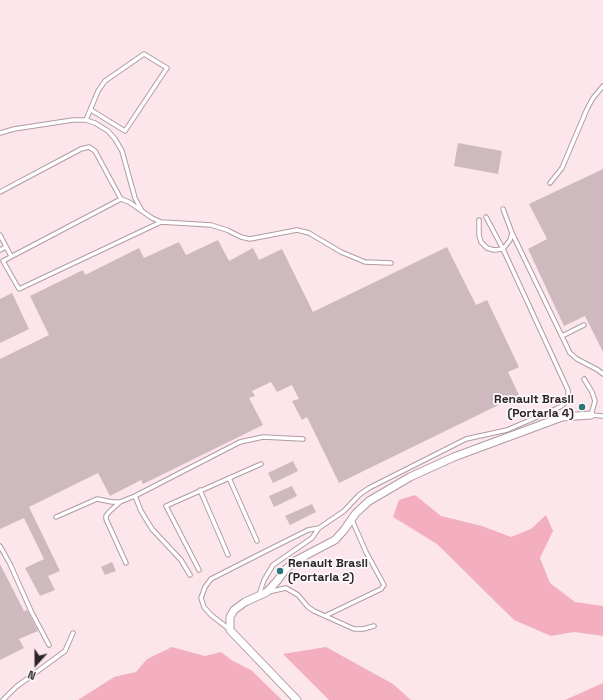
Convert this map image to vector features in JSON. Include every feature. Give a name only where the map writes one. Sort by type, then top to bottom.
[{"type":"street","points":[[297,700],[230,630],[230,617],[239,605],[267,592],[290,565],[340,536],[352,519],[369,501],[410,477],[432,466],[562,417],[591,415]]},
{"type":"lane","points":[[86,120],[98,90],[105,81],[144,54],[167,68],[125,131],[91,110]]},
{"type":"lane","points":[[550,183],[562,168],[587,109],[593,98],[603,86]]},
{"type":"lane","points":[[0,133],[14,129],[73,120],[86,120],[108,130],[122,151],[135,198],[144,213]]},
{"type":"lane","points":[[0,192],[81,149],[89,147],[95,150],[112,184],[122,199],[161,222],[211,225],[250,239],[297,230],[310,233],[341,252],[366,262],[390,263]]},
{"type":"lane","points":[[122,199],[1,262],[19,289],[161,222]]},
{"type":"lane","points":[[503,209],[512,233],[570,353],[577,359],[603,374]]},
{"type":"lane","points":[[258,596],[264,580],[273,565],[312,538],[319,528],[344,511],[359,495],[369,488],[466,439],[507,430],[560,407],[568,400],[568,390],[503,249],[486,216]]},
{"type":"lane","points":[[479,220],[479,235],[481,242],[487,248],[494,250],[503,249],[510,240],[512,233]]},
{"type":"lane","points":[[0,235],[11,256]]},
{"type":"lane","points":[[0,250],[6,247]]},
{"type":"lane","points":[[530,271],[535,268]]},
{"type":"lane","points":[[562,336],[584,325]]},
{"type":"lane","points":[[584,379],[592,392],[595,401],[591,415],[603,416]]},
{"type":"lane","points":[[126,563],[106,519],[109,512],[120,502],[135,496],[240,442],[263,437],[303,439]]},
{"type":"lane","points":[[199,570],[166,506],[261,464]]},
{"type":"lane","points":[[229,478],[257,541]]},
{"type":"lane","points":[[200,490],[228,555]]},
{"type":"lane","points":[[135,496],[141,511],[152,529],[180,560],[190,575]]},
{"type":"lane","points":[[56,517],[97,499],[120,502]]},
{"type":"lane","points":[[325,616],[381,589],[384,585],[366,552],[352,519]]},
{"type":"lane","points":[[230,630],[211,615],[204,607],[201,598],[204,587],[212,579],[264,552],[308,530],[319,528]]},
{"type":"lane","points":[[0,546],[49,645]]},
{"type":"lane","points":[[267,592],[286,588],[298,596],[314,611],[354,629],[363,629],[374,626]]},
{"type":"lane","points":[[3,700],[16,687],[65,651],[73,633]]},
{"type":"shaded area","points":[[415,495],[441,516],[482,526],[511,537],[531,529],[546,515],[553,531],[540,558],[550,583],[575,602],[603,606],[603,636],[574,632],[551,636],[514,620],[437,544],[393,517],[399,500]]},
{"type":"shaded area","points":[[172,647],[205,656],[221,652],[233,661],[251,670],[282,700],[78,700],[114,677],[136,672],[147,659]]},
{"type":"shaded area","points":[[326,647],[393,684],[411,700],[329,700],[283,654]]},
{"type":"shaded area","points":[[603,683],[603,700],[565,700]]},
{"type":"building","points":[[458,143],[502,151],[498,174],[454,166]]},
{"type":"building","points":[[603,169],[603,352],[585,316],[564,326],[528,249],[547,239],[529,204]]},
{"type":"building","points":[[218,240],[229,261],[253,248],[259,260],[282,249],[313,312],[447,247],[476,305],[487,300],[519,367],[508,372],[519,395],[339,483],[307,417],[302,420],[292,401],[299,399],[292,385],[277,392],[271,382],[252,391],[255,396],[249,398],[263,425],[143,484],[141,480],[110,496],[98,473],[29,507],[60,571],[48,576],[55,590],[40,596],[25,568],[44,559],[24,518],[0,529],[0,359],[49,335],[30,296],[83,270],[85,275],[139,248],[144,258],[179,242],[186,255]]},
{"type":"building","points":[[12,293],[29,329],[0,343],[0,299]]},
{"type":"building","points":[[293,461],[298,471],[273,483],[268,473]]},
{"type":"building","points":[[292,486],[297,496],[274,507],[269,496]]},
{"type":"building","points":[[312,504],[316,512],[290,525],[285,516]]},
{"type":"building","points":[[112,562],[116,571],[105,575],[101,567]]},
{"type":"building","points":[[0,564],[24,611],[27,610],[38,631],[19,639],[24,648],[0,660]]},
{"type":"place","name":"Renault Brasil (Portaria 4)","points":[[582,407]]},
{"type":"place","name":"Renault Brasil (Portaria 2)","points":[[280,571]]}]
